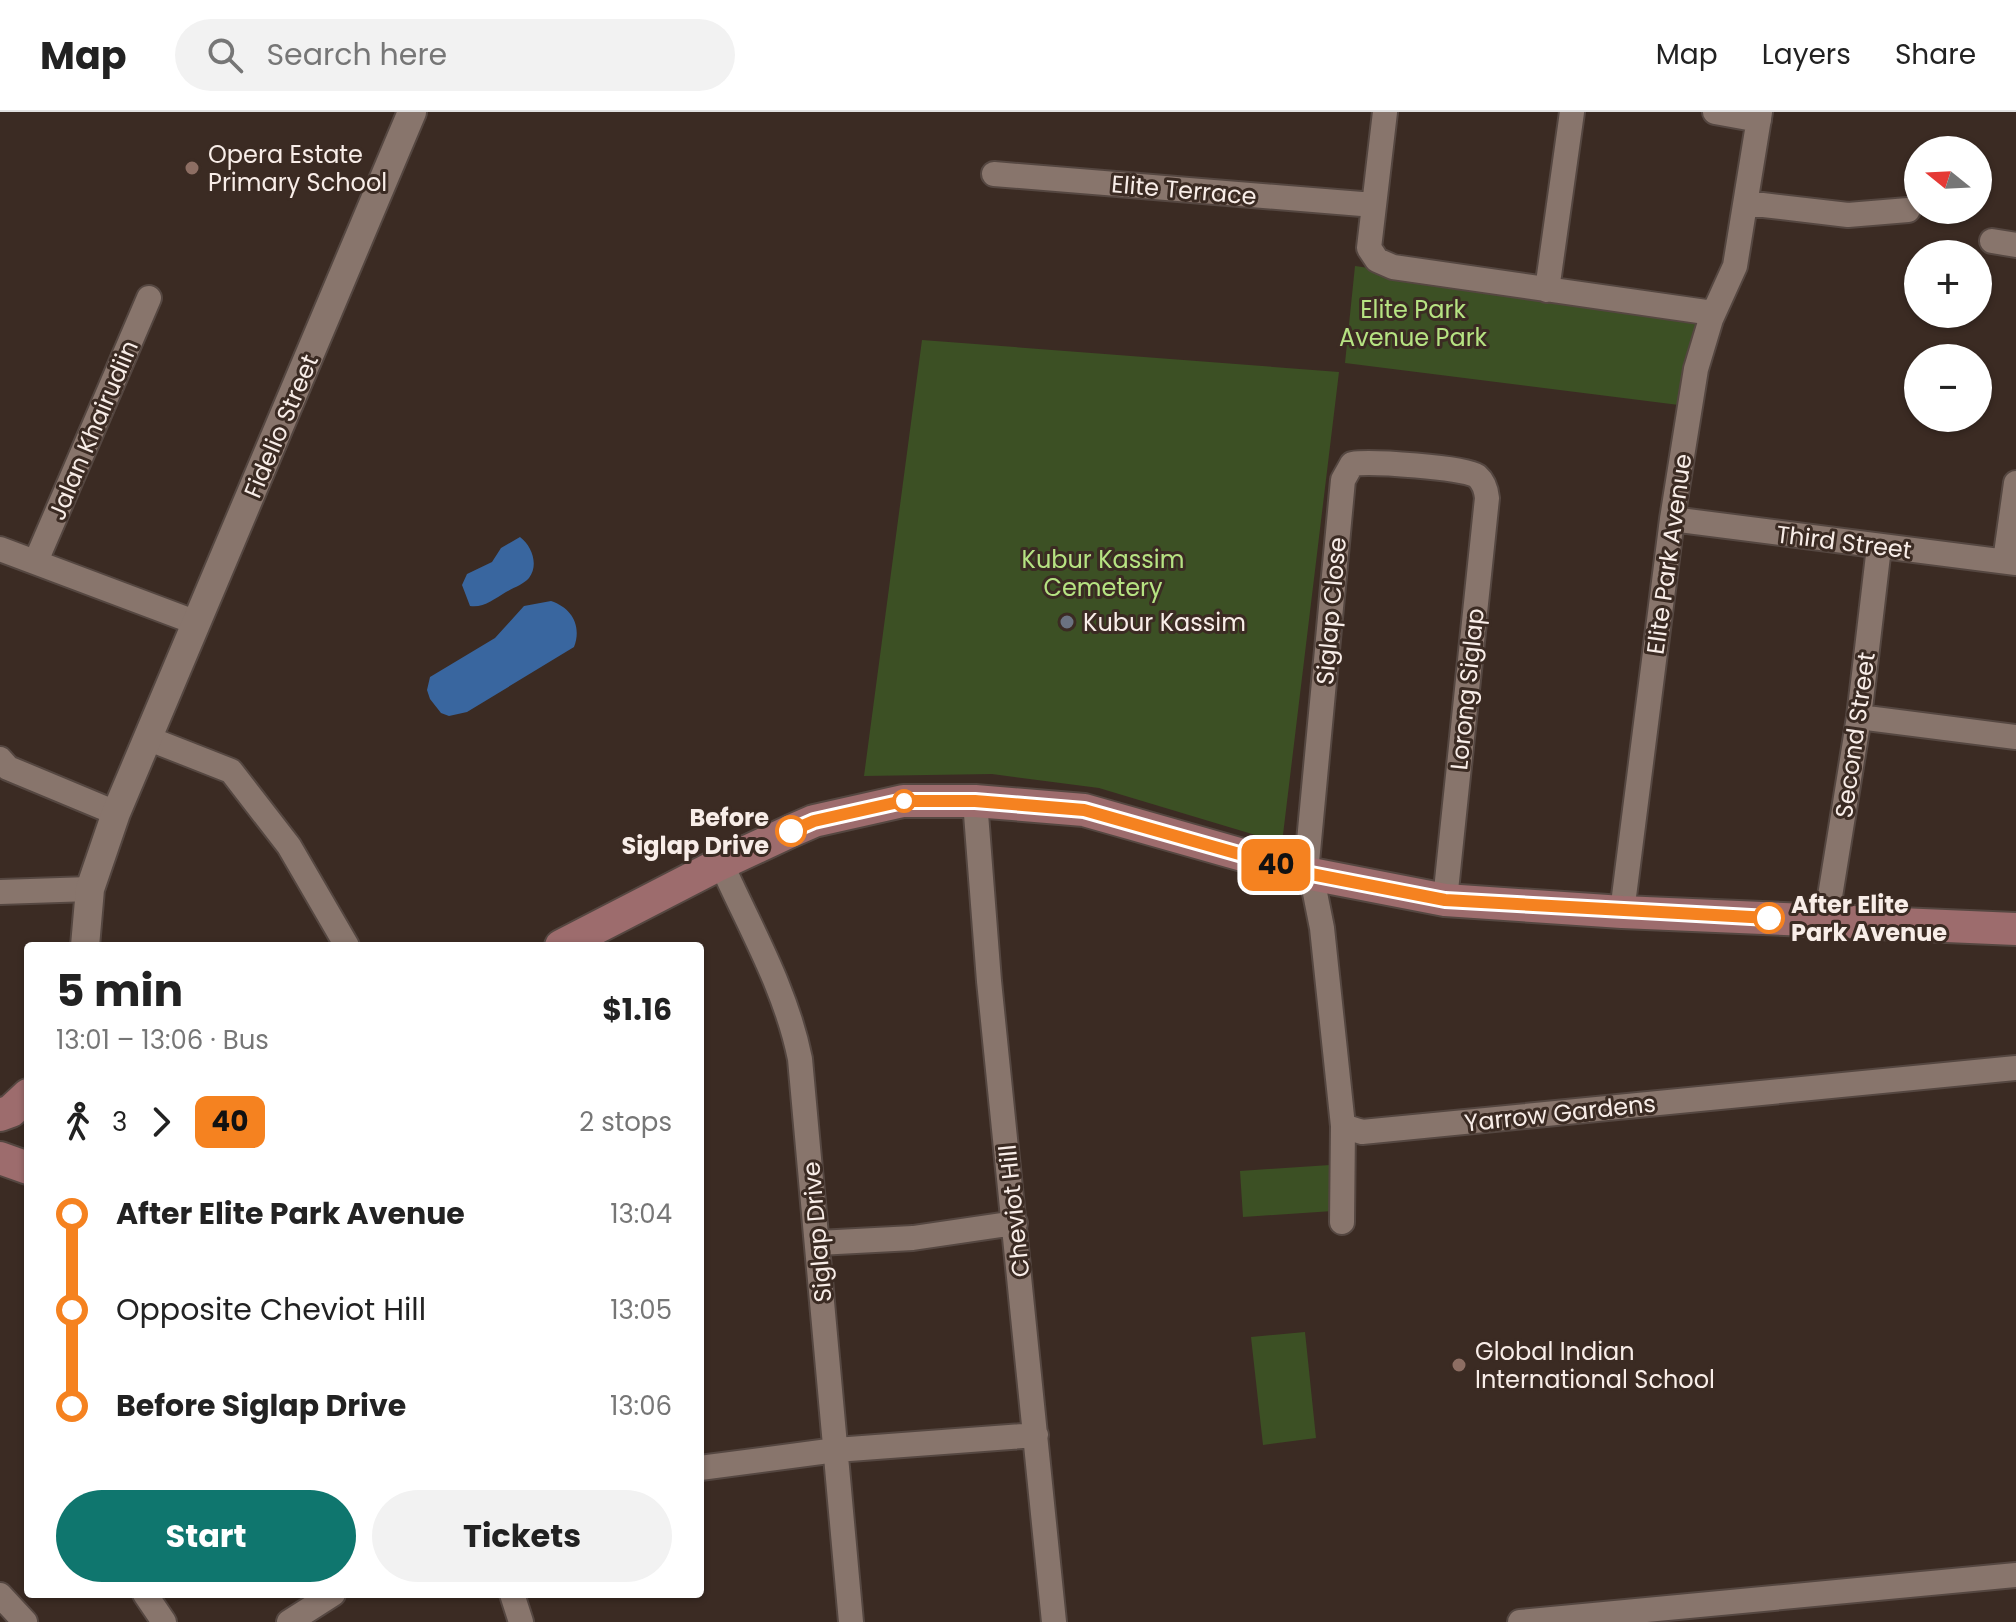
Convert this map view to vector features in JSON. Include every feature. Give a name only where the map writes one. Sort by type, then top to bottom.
[{"type":"main road","points":[[569,942],[716,866],[814,821],[903,801],[975,801],[1084,810],[1310,880],[1445,900],[1622,912],[1919,923],[2015,931]]},
{"type":"main road","points":[[0,1115],[11,1111],[24,1099]]},
{"type":"main road","points":[[0,1158],[24,1167]]},
{"type":"street","name":"Fidelio Street","points":[[85,942],[90,889],[116,813],[412,112]]},
{"type":"street","points":[[1385,112],[1369,248],[1377,260],[1393,267],[1713,313]]},
{"type":"street","points":[[1547,290],[1572,112]]},
{"type":"street","points":[[1715,112],[1759,116]]},
{"type":"street","name":"Elite Park Avenue","points":[[1622,912],[1672,519],[1696,369],[1713,313],[1735,266],[1759,116]]},
{"type":"street","name":"Elite Terrace","points":[[994,174],[1374,205]]},
{"type":"street","points":[[1746,203],[1848,215],[1904,210]]},
{"type":"street","name":"Jalan Khairudiin","points":[[36,561],[149,298]]},
{"type":"street","name":"Siglap Close","points":[[1310,880],[1343,480],[1348,467],[1359,463],[1461,471],[1480,478]]},
{"type":"street","name":"Lorong Siglap","points":[[1445,900],[1487,498],[1480,478]]},
{"type":"street","points":[[2010,562],[2016,483]]},
{"type":"street","name":"Third Street","points":[[1672,519],[2010,562]]},
{"type":"street","name":"Second Street","points":[[1826,921],[1859,717],[1879,547]]},
{"type":"street","points":[[0,549],[197,623]]},
{"type":"street","points":[[1859,717],[2016,737]]},
{"type":"street","points":[[147,738],[231,771],[289,846],[345,942]]},
{"type":"street","points":[[0,759],[8,768],[116,813]]},
{"type":"street","name":"Cheviot Hill","points":[[975,801],[989,981],[1054,1622]]},
{"type":"street","name":"Siglap Drive","points":[[716,866],[721,863],[775,979],[791,1020],[800,1059],[851,1622]]},
{"type":"street","points":[[1310,880],[1322,928],[1343,1126],[1342,1222]]},
{"type":"street","points":[[0,892],[90,889]]},
{"type":"street","name":"Yarrow Gardens","points":[[1343,1126],[1362,1132],[2016,1068]]},
{"type":"street","points":[[818,1243],[913,1238],[1015,1223]]},
{"type":"street","points":[[704,1467],[836,1450],[1036,1435]]},
{"type":"street","points":[[1520,1622],[2016,1575]]},
{"type":"street","points":[[0,1595],[25,1622]]},
{"type":"street","points":[[148,1598],[164,1622]]},
{"type":"street","points":[[289,1622],[325,1598]]},
{"type":"street","points":[[513,1598],[521,1622]]},
{"type":"green space","name":"Elite Park Avenue Park","points":[[1355,266],[1686,313],[1698,322],[1685,362],[1679,405],[1345,363]]},
{"type":"green space","name":"Kubur Kassim Cemetery","points":[[922,340],[1339,372],[1282,843],[1099,788],[992,774],[864,776]]},
{"type":"green space","points":[[1330,1165],[1333,1211],[1243,1217],[1240,1171]]},
{"type":"green space","points":[[1305,1332],[1316,1438],[1263,1445],[1251,1337]]},
{"type":"water","points":[[520,537],[533,556],[534,567],[529,578],[489,602],[470,606],[462,585],[467,574],[492,562],[501,548]]},
{"type":"water","points":[[551,601],[565,608],[576,625],[574,647],[467,712],[449,716],[441,713],[427,690],[430,677],[495,638],[524,606]]},
{"type":"bus line","name":"40","points":[[791,831],[814,821],[903,801],[975,801],[1084,810],[1306,873],[1445,900],[1769,918]]},
{"type":"place","name":"Opera Estate Primary School","points":[[192,168]]},
{"type":"place","name":"Kubur Kassim","points":[[1067,622]]},
{"type":"place","name":"Before Siglap Drive","points":[[791,831]]},
{"type":"place","name":"After Elite Park Avenue","points":[[1769,918]]},
{"type":"place","name":"Global Indian International School","points":[[1459,1365]]}]
